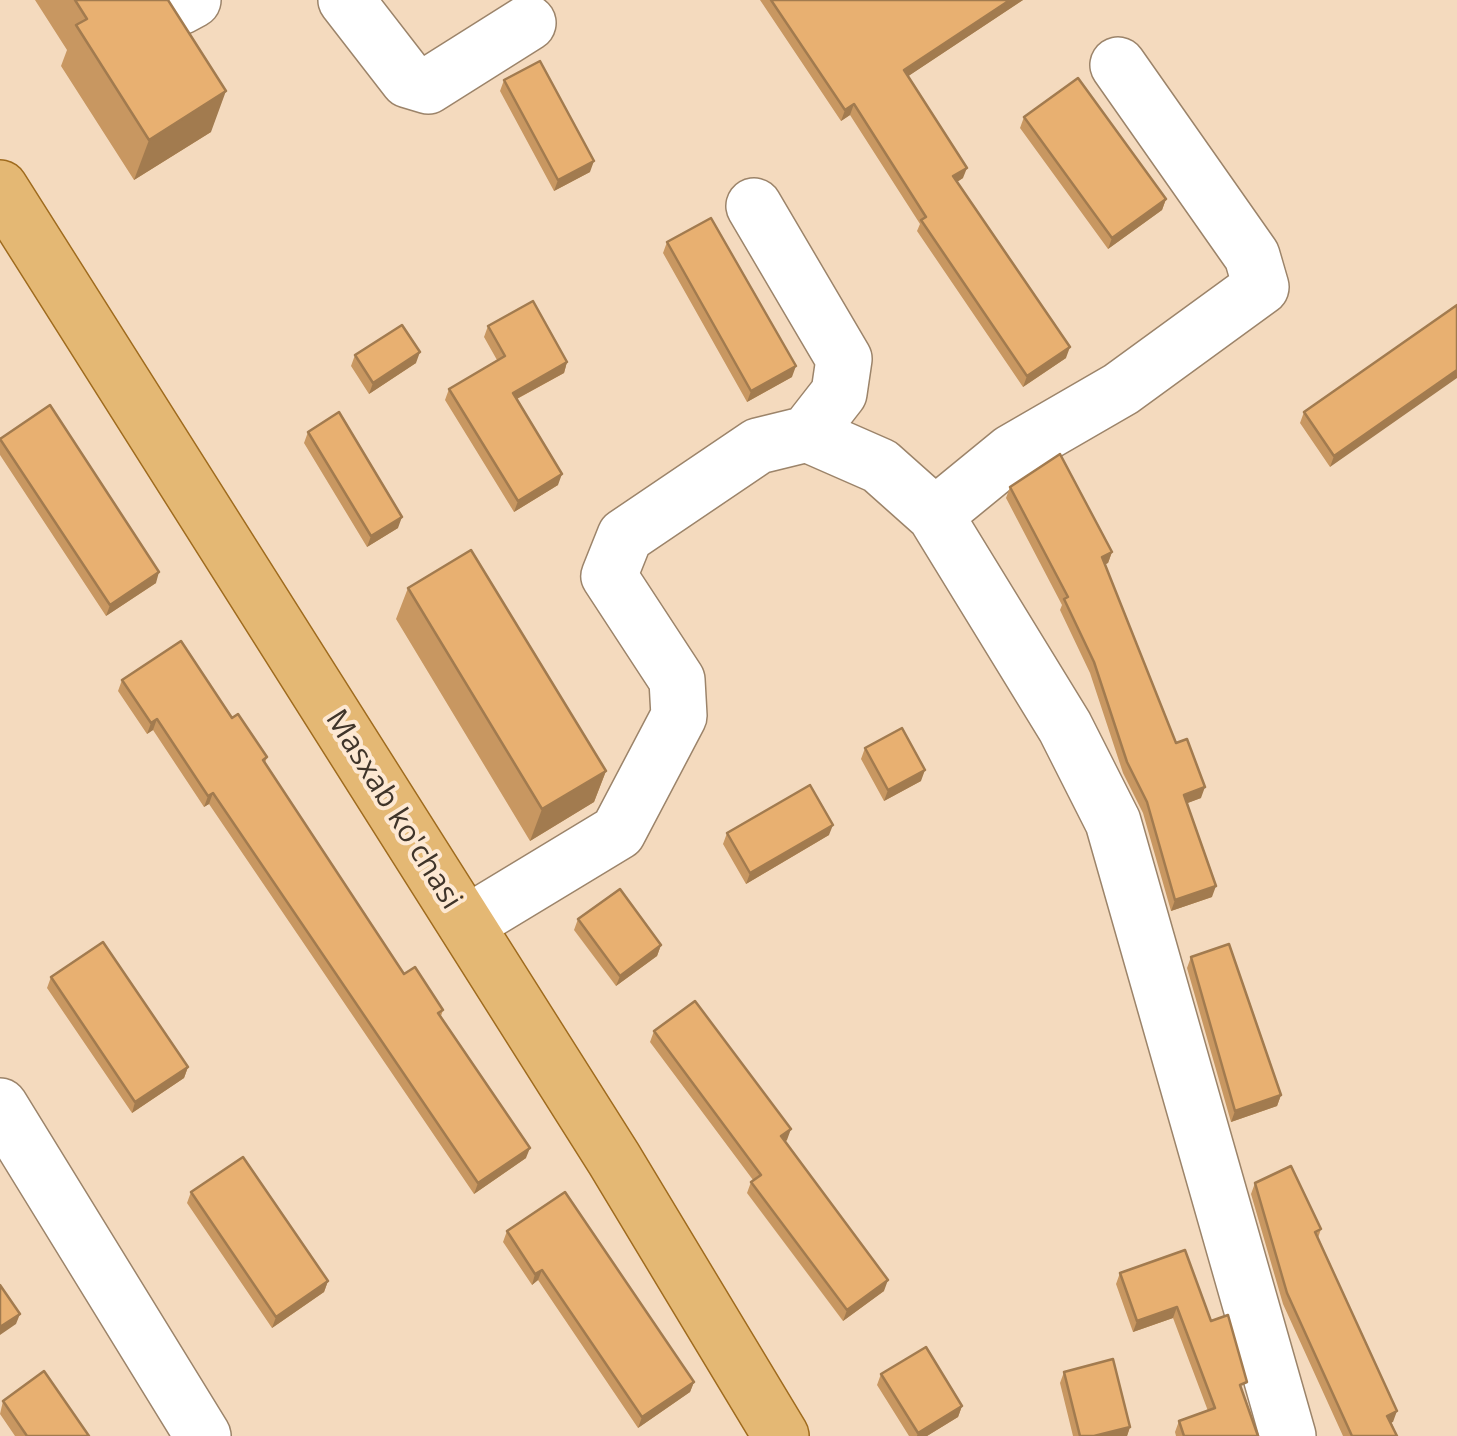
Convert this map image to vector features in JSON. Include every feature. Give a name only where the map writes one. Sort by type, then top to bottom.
[{"type":"main road","name":"Masxab ko'chasi","points":[[0,188],[466,924],[781,1436]]},
{"type":"street","points":[[346,0],[408,80],[428,86],[441,82],[528,23]]},
{"type":"street","points":[[935,515],[1012,452],[1121,389],[1262,287],[1252,256],[1118,66]]},
{"type":"street","points":[[754,206],[844,359],[839,393],[807,434]]},
{"type":"street","points":[[466,924],[618,832],[679,716],[678,680],[609,576],[625,536],[758,446],[807,434],[880,466],[935,515],[1065,726],[1113,822],[1288,1436]]},
{"type":"street","points":[[0,1106],[203,1436]]},
{"type":"building","points":[[75,0],[168,0],[226,91],[149,140],[76,25],[87,19]]},
{"type":"building","points":[[771,0],[1010,0],[904,70],[967,168],[953,176],[1070,347],[1027,376],[921,220],[926,217],[854,104],[845,110]]},
{"type":"building","points":[[540,61],[594,161],[558,180],[504,80]]},
{"type":"building","points":[[1078,78],[1166,199],[1112,238],[1024,117]]},
{"type":"building","points":[[711,218],[796,366],[751,391],[667,242]]},
{"type":"building","points":[[533,301],[567,362],[513,393],[562,474],[518,501],[449,389],[505,356],[488,326]]},
{"type":"building","points":[[1457,305],[1457,370],[1334,456],[1304,412]]},
{"type":"building","points":[[402,325],[420,352],[373,383],[355,355]]},
{"type":"building","points":[[50,405],[159,572],[110,605],[0,439]]},
{"type":"building","points":[[339,412],[402,517],[371,536],[308,432]]},
{"type":"building","points":[[1060,454],[1112,552],[1102,557],[1176,743],[1187,739],[1205,787],[1184,795],[1216,886],[1175,900],[1147,802],[1127,762],[1094,662],[1064,599],[1068,597],[1010,487]]},
{"type":"building","points":[[471,550],[606,771],[542,809],[408,588]]},
{"type":"building","points":[[181,641],[232,718],[238,714],[267,757],[263,760],[404,974],[415,967],[443,1010],[438,1013],[530,1148],[478,1183],[213,793],[208,796],[157,719],[151,723],[122,680]]},
{"type":"building","points":[[902,728],[925,770],[888,790],[865,748]]},
{"type":"building","points":[[810,785],[833,825],[750,873],[727,833]]},
{"type":"building","points":[[620,889],[661,945],[620,976],[578,919]]},
{"type":"building","points":[[103,942],[188,1067],[135,1102],[51,977]]},
{"type":"building","points":[[1229,944],[1281,1095],[1235,1111],[1191,957]]},
{"type":"building","points":[[695,1001],[791,1129],[781,1136],[888,1280],[847,1310],[751,1182],[761,1175],[654,1031]]},
{"type":"building","points":[[243,1157],[328,1281],[276,1317],[191,1192]]},
{"type":"building","points":[[1291,1166],[1321,1229],[1315,1232],[1397,1411],[1387,1416],[1397,1436],[1352,1436],[1287,1293],[1255,1183]]},
{"type":"building","points":[[565,1192],[694,1382],[642,1417],[542,1270],[535,1274],[507,1231]]},
{"type":"building","points":[[1185,1250],[1211,1321],[1228,1315],[1247,1382],[1240,1385],[1258,1436],[1184,1436],[1179,1421],[1215,1408],[1177,1307],[1137,1321],[1120,1273]]},
{"type":"building","points":[[0,1285],[20,1314],[0,1327]]},
{"type":"building","points":[[926,1347],[962,1406],[918,1433],[881,1374]]},
{"type":"building","points":[[1113,1359],[1130,1427],[1080,1436],[1064,1372]]},
{"type":"building","points":[[44,1371],[89,1436],[27,1436],[3,1401]]}]
